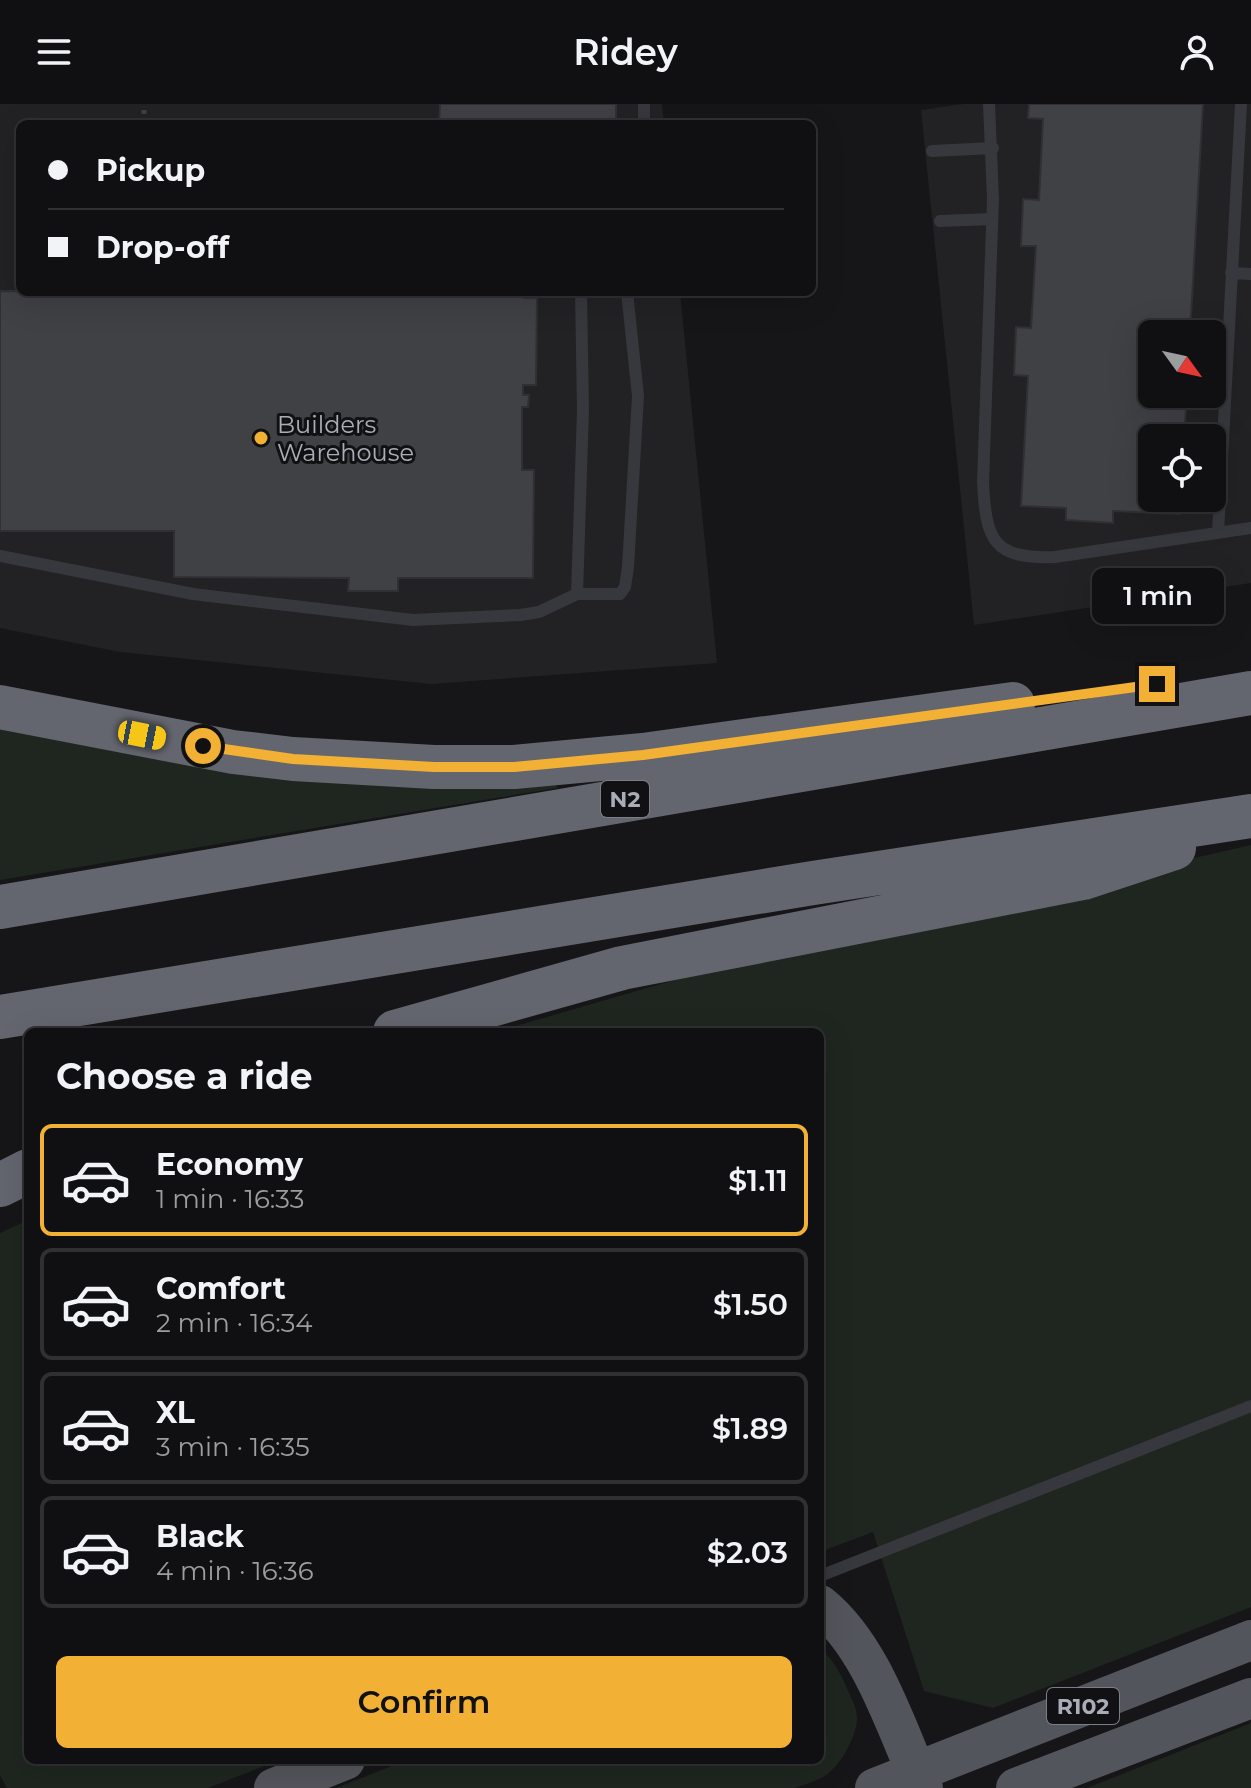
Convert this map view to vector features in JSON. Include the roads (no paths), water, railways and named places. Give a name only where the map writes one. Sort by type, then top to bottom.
[{"type":"highway","points":[[0,707],[233,752],[293,759],[434,767],[514,767],[643,755],[1130,689],[1211,674],[1251,674]]},
{"type":"highway","name":"N2","points":[[0,907],[1251,693]]},
{"type":"highway","points":[[0,1017],[766,890],[1251,817]]},
{"type":"highway","points":[[409,1028],[622,968],[1083,878],[1184,845],[1251,817]]},
{"type":"highway","points":[[0,1185],[24,1173]]},
{"type":"main road","points":[[824,1608],[837,1619],[863,1655],[919,1780]]},
{"type":"main road","name":"R102","points":[[875,1788],[919,1780],[1251,1640]]},
{"type":"main road","name":"R102","points":[[1016,1788],[1251,1698]]},
{"type":"main road","points":[[274,1788],[335,1764]]},
{"type":"lane","points":[[989,104],[993,148],[992,219],[983,482],[984,509],[990,530],[999,545],[1011,554],[1026,558],[1055,557],[1251,528]]},
{"type":"lane","points":[[1218,533],[1241,104]]},
{"type":"lane","points":[[932,151],[993,148]]},
{"type":"lane","points":[[940,221],[992,219]]},
{"type":"lane","points":[[1231,273],[1251,274]]},
{"type":"lane","points":[[577,594],[583,410],[581,296]]},
{"type":"lane","points":[[0,556],[193,594],[413,620],[539,612],[577,594],[620,594],[626,582],[638,396],[627,296]]},
{"type":"lane","points":[[824,1574],[1251,1406]]},
{"type":"place","name":"Builders Warehouse","points":[[261,438]]}]
